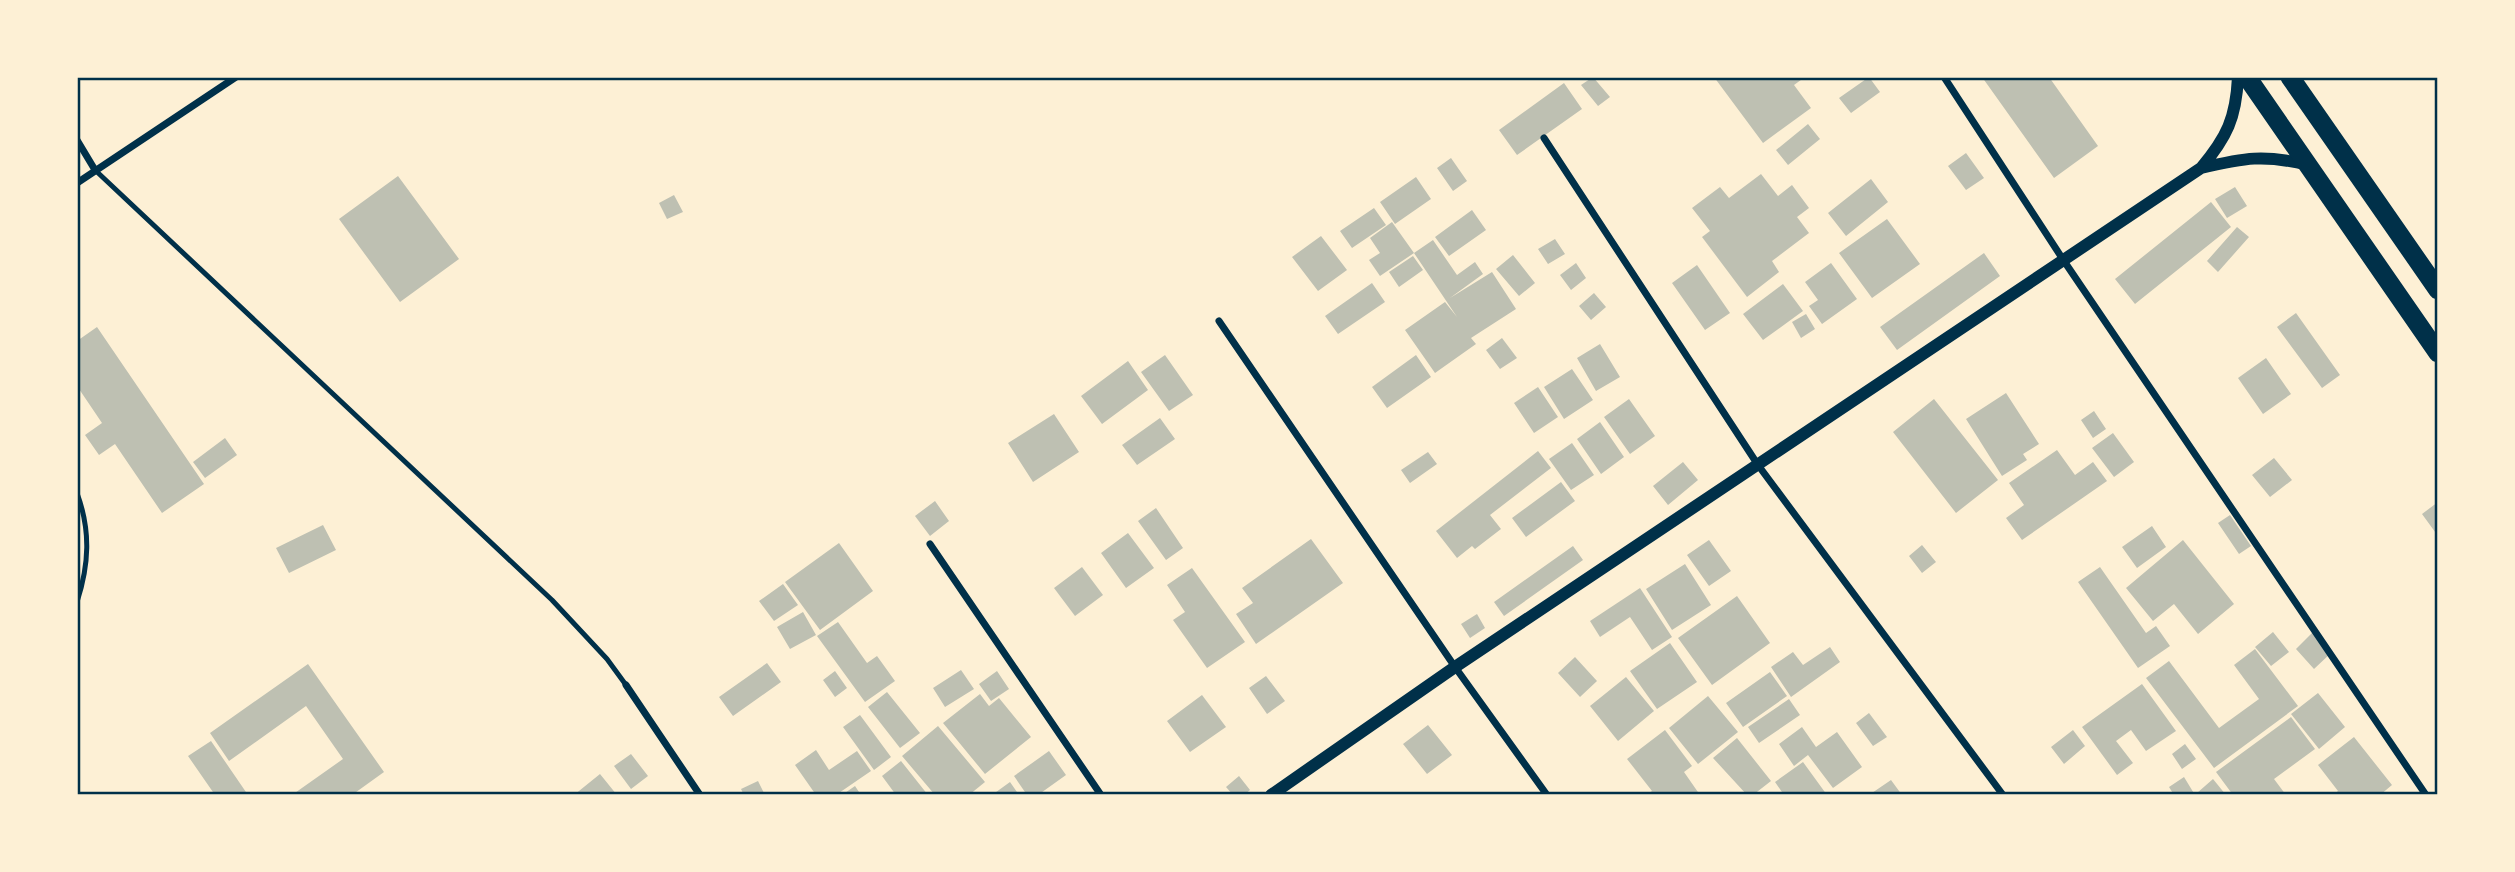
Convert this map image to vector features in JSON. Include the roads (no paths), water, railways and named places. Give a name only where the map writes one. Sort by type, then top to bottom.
[{"type":"highway","points":[[2247,77],[2438,353]]},
{"type":"highway","points":[[2290,77],[2438,290]]},
{"type":"street","points":[[77,183],[236,77]]},
{"type":"street","points":[[1944,77],[2064,261],[2426,795]]},
{"type":"street","points":[[1271,795],[1455,667],[2201,168],[2225,138],[2237,104],[2238,77]]},
{"type":"street","points":[[1544,138],[1758,465],[2003,795]]},
{"type":"street","points":[[77,140],[95,170]]},
{"type":"street","points":[[2201,168],[2246,158],[2275,157],[2308,165]]},
{"type":"street","points":[[1219,321],[1455,667],[1547,795]]},
{"type":"street","points":[[930,544],[1101,795]]},
{"type":"street","points":[[626,685],[699,795]]},
{"type":"lane","points":[[95,170],[552,600],[607,659],[626,685]]},
{"type":"lane","points":[[77,493],[87,521],[87,572],[77,603]]}]
